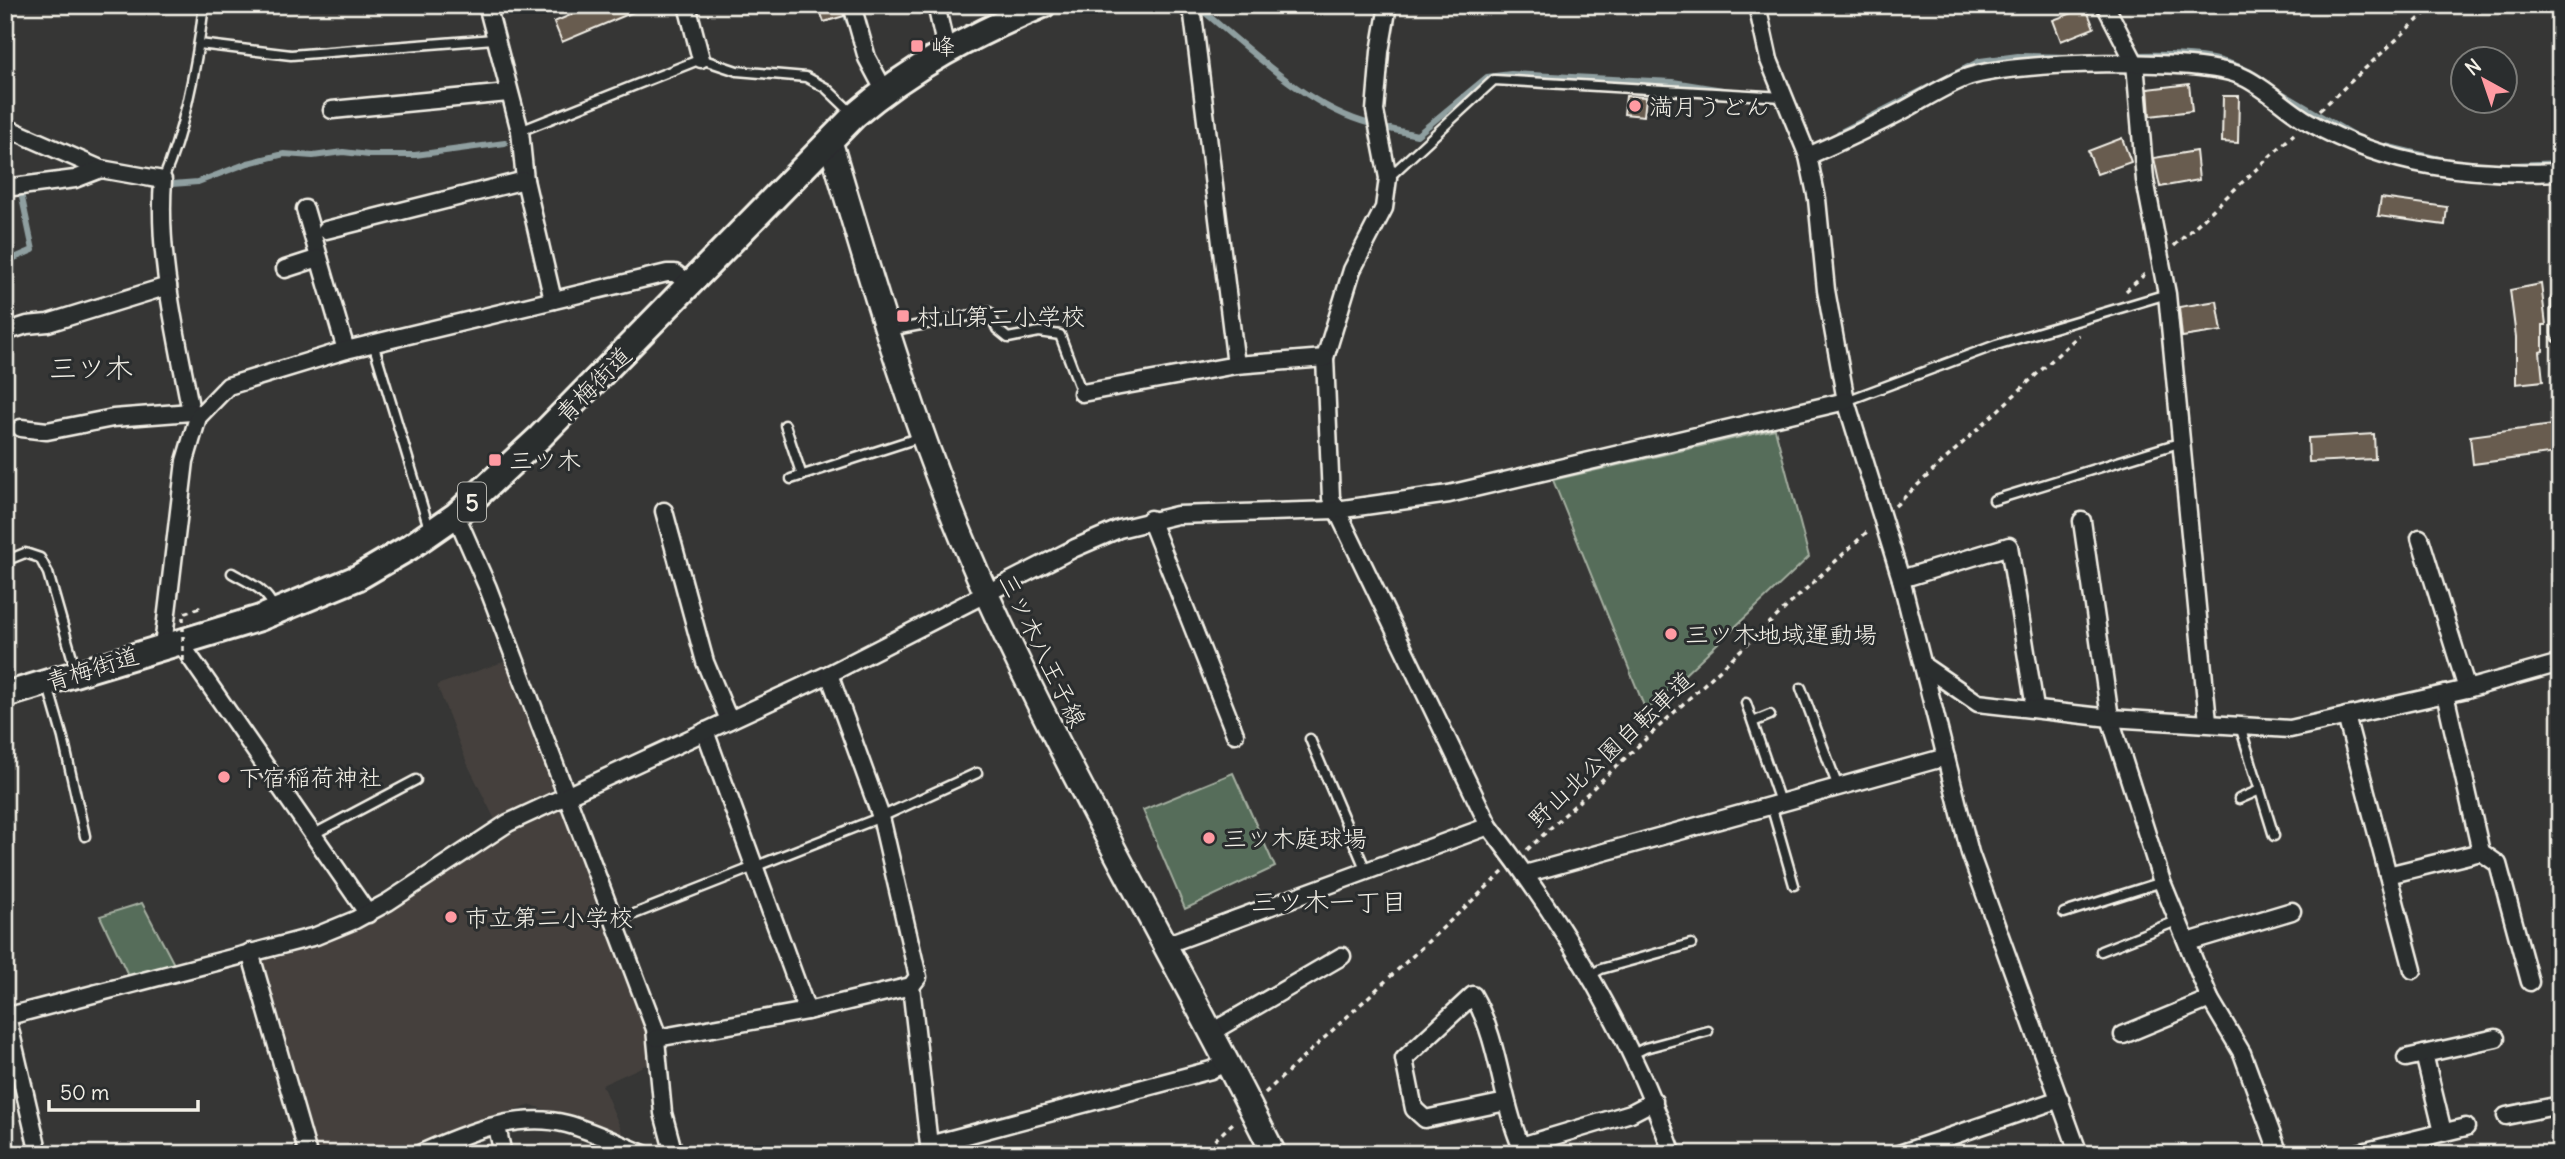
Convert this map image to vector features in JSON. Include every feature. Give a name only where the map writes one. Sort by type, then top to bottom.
[{"type":"main road","name":"青梅街道","points":[[5,695],[76,673],[175,650],[276,612],[357,578],[431,533],[456,515],[540,437],[854,116],[884,90],[946,50],[1043,5]]},
{"type":"main road","name":"三ツ木八王子線","points":[[830,141],[886,332],[922,437],[986,593],[1099,824],[1274,1154]]},
{"type":"street","points":[[487,5],[520,131],[525,180],[553,300]]},
{"type":"street","points":[[687,5],[701,59]]},
{"type":"street","points":[[852,5],[867,58],[884,90]]},
{"type":"street","points":[[936,5],[946,50]]},
{"type":"street","points":[[1186,5],[1193,15],[1236,365]]},
{"type":"street","points":[[1388,5],[1380,52],[1375,111],[1388,178],[1384,208],[1352,270],[1325,358],[1331,498],[1489,826],[1525,874],[1589,976],[1654,1101],[1673,1154]]},
{"type":"street","points":[[1757,5],[1769,60],[1808,156],[1817,199],[1826,290],[1846,401],[1901,579],[1970,853],[2079,1154]]},
{"type":"street","points":[[2105,5],[2133,59],[2145,180],[2166,295],[2208,722]]},
{"type":"street","points":[[1808,156],[1965,78],[1993,70],[2133,59],[2217,69],[2243,76],[2307,122],[2373,152],[2410,162],[2457,172],[2560,172]]},
{"type":"street","points":[[332,110],[508,93]]},
{"type":"street","points":[[5,127],[101,169],[163,180],[160,209],[168,286],[195,414],[185,461],[175,650],[314,834],[368,914]]},
{"type":"street","points":[[5,188],[75,179],[101,169]]},
{"type":"street","points":[[326,230],[525,180]]},
{"type":"street","points":[[305,209],[346,350]]},
{"type":"street","points":[[285,269],[319,258]]},
{"type":"street","points":[[21,428],[47,431],[113,418],[195,414],[228,386],[346,350],[667,273],[675,273],[691,285]]},
{"type":"street","points":[[5,332],[27,325],[48,323],[168,286]]},
{"type":"street","points":[[2560,302],[2560,334]]},
{"type":"street","points":[[1082,393],[1236,365],[1325,358]]},
{"type":"street","points":[[39,1154],[6,1015],[316,936],[368,914],[494,831],[566,794],[828,674],[1075,548],[1150,519],[1177,515],[1336,510],[1449,494],[1846,401]]},
{"type":"street","points":[[664,511],[705,662],[729,720]]},
{"type":"street","points":[[456,515],[488,588],[657,1038],[663,1113],[674,1154]]},
{"type":"street","points":[[1150,519],[1235,734]]},
{"type":"street","points":[[2082,521],[2110,718],[2162,882],[2210,999],[2242,1053],[2279,1154]]},
{"type":"street","points":[[2420,538],[2467,689]]},
{"type":"street","points":[[1901,579],[2009,546],[2035,708]]},
{"type":"street","points":[[1924,666],[1978,703],[2110,718],[2290,729],[2467,689],[2560,663]]},
{"type":"street","points":[[657,1038],[807,1011],[911,986],[918,977],[881,817],[828,674]]},
{"type":"street","points":[[2445,694],[2481,852],[2498,864],[2530,982]]},
{"type":"street","points":[[2346,716],[2413,970]]},
{"type":"street","points":[[705,731],[807,1011]]},
{"type":"street","points":[[1525,874],[1946,757]]},
{"type":"street","points":[[1164,945],[1367,873],[1489,826]]},
{"type":"street","points":[[2388,875],[2481,852]]},
{"type":"street","points":[[2188,942],[2292,911]]},
{"type":"street","points":[[250,952],[308,1154]]},
{"type":"street","points":[[1210,1033],[1342,956]]},
{"type":"street","points":[[911,986],[930,1149],[1211,1070],[1226,1062]]},
{"type":"street","points":[[1506,1102],[1425,1119],[1414,1109],[1404,1059],[1473,995],[1496,1051],[1506,1102],[1521,1146],[1631,1113],[1654,1101]]},
{"type":"street","points":[[2123,1035],[2210,999]]},
{"type":"street","points":[[2406,1058],[2496,1038]]},
{"type":"street","points":[[2424,1054],[2443,1132]]},
{"type":"street","points":[[1899,1154],[2060,1099]]},
{"type":"street","points":[[2506,1116],[2560,1105]]},
{"type":"street","points":[[419,1154],[467,1131],[527,1121],[565,1124],[643,1154]]},
{"type":"street","points":[[498,1127],[503,1154]]},
{"type":"street","points":[[2354,1154],[2466,1127]]},
{"type":"lane","points":[[163,180],[173,156],[199,44],[204,5]]},
{"type":"lane","points":[[199,44],[291,55],[494,39]]},
{"type":"lane","points":[[520,131],[701,59],[737,71],[806,77],[826,88],[854,116]]},
{"type":"lane","points":[[1388,178],[1494,79],[1784,97]]},
{"type":"lane","points":[[1846,401],[1996,345],[2166,295]]},
{"type":"lane","points":[[886,332],[989,312],[997,329],[1008,338],[1039,332],[1060,335],[1082,393]]},
{"type":"lane","points":[[373,343],[431,533]]},
{"type":"lane","points":[[785,425],[803,476]]},
{"type":"lane","points":[[791,479],[922,437]]},
{"type":"lane","points":[[1994,500],[2179,443]]},
{"type":"lane","points":[[5,561],[25,553],[40,558],[48,573],[76,673]]},
{"type":"lane","points":[[232,573],[261,590],[270,598],[276,612]]},
{"type":"lane","points":[[47,683],[63,738],[85,836]]},
{"type":"lane","points":[[1801,688],[1838,787]]},
{"type":"lane","points":[[1746,703],[1775,804],[1794,885]]},
{"type":"lane","points":[[1752,722],[1770,715]]},
{"type":"lane","points":[[2240,726],[2274,836]]},
{"type":"lane","points":[[1310,738],[1367,873]]},
{"type":"lane","points":[[614,922],[752,865],[881,817],[977,773]]},
{"type":"lane","points":[[314,834],[416,780]]},
{"type":"lane","points":[[2239,799],[2260,790]]},
{"type":"lane","points":[[2064,913],[2162,882]]},
{"type":"lane","points":[[2101,951],[2179,920]]},
{"type":"lane","points":[[1589,976],[1601,969],[1691,944]]},
{"type":"lane","points":[[1631,1055],[1645,1048],[1708,1031]]},
{"type":"path","points":[[2320,110],[2434,5]]},
{"type":"path","points":[[2167,253],[2303,126]]},
{"type":"path","points":[[2122,295],[2152,267]]},
{"type":"path","points":[[1889,512],[2081,333]]},
{"type":"path","name":"野山北公園自転車道","points":[[1521,856],[1877,523]]},
{"type":"path","points":[[199,608],[201,613],[182,616],[199,608]]},
{"type":"path","points":[[175,650],[182,616]]},
{"type":"path","points":[[1260,1097],[1509,866]]},
{"type":"path","points":[[1200,1154],[1240,1116]]},
{"type":"shaded area","points":[[506,661],[553,785],[550,795],[496,822],[467,763],[437,685]]},
{"type":"shaded area","points":[[559,807],[563,808],[647,1035],[650,1063],[602,1085],[626,1141],[532,1105],[476,1122],[396,1154],[319,1154],[263,959],[266,953],[318,940],[502,835]]},
{"type":"green space","name":"三ツ木地域運動場","points":[[1775,429],[1809,557],[1646,711],[1553,480]]},
{"type":"green space","name":"三ツ木庭球場","points":[[1233,773],[1275,867],[1185,909],[1143,810]]},
{"type":"green space","points":[[142,903],[175,966],[129,977],[100,916]]},
{"type":"building","points":[[594,5],[650,5],[562,42],[554,22]]},
{"type":"building","points":[[818,5],[842,5],[844,16],[824,22]]},
{"type":"building","points":[[2086,8],[2094,28],[2061,41],[2053,20]]},
{"type":"building","points":[[2189,84],[2192,111],[2150,116],[2148,89]]},
{"type":"building","points":[[1626,96],[1646,97],[1644,116],[1624,114]]},
{"type":"building","points":[[2223,96],[2239,96],[2238,143],[2222,142]]},
{"type":"building","points":[[2122,138],[2131,162],[2097,174],[2088,151]]},
{"type":"building","points":[[2196,151],[2199,180],[2160,187],[2154,158]]},
{"type":"building","points":[[2381,198],[2447,207],[2445,225],[2378,216]]},
{"type":"building","points":[[2541,284],[2546,325],[2543,325],[2543,351],[2540,352],[2543,381],[2516,384],[2516,337],[2510,290]]},
{"type":"building","points":[[2217,301],[2222,331],[2182,337],[2179,307]]},
{"type":"building","points":[[2552,425],[2556,453],[2473,464],[2470,436]]},
{"type":"building","points":[[2374,434],[2375,459],[2309,462],[2308,438]]},
{"type":"waterway","points":[[843,5],[848,21]]},
{"type":"waterway","points":[[1203,11],[1304,92],[1326,106],[1371,124]]},
{"type":"waterway","points":[[2135,55],[2218,60],[2262,79]]},
{"type":"waterway","points":[[1839,133],[1980,61],[2018,56],[2071,57]]},
{"type":"waterway","points":[[1390,129],[1417,135],[1487,77],[1511,74],[1673,82],[1729,91]]},
{"type":"waterway","points":[[2280,92],[2355,136]]},
{"type":"waterway","points":[[172,184],[198,182],[248,163],[284,154],[313,156],[343,152],[415,155],[505,143]]},
{"type":"waterway","points":[[2385,146],[2439,159]]},
{"type":"waterway","points":[[2512,165],[2560,163]]},
{"type":"waterway","points":[[5,262],[33,250],[21,193]]},
{"type":"place","name":"峰","points":[[917,46]]},
{"type":"place","name":"満月うどん","points":[[1635,106]]},
{"type":"place","name":"村山第二小学校","points":[[903,316]]},
{"type":"place","name":"三ツ木","points":[[495,460]]},
{"type":"place","name":"三ツ木地域運動場","points":[[1671,634]]},
{"type":"place","name":"下宿稲荷神社","points":[[224,777]]},
{"type":"place","name":"三ツ木庭球場","points":[[1209,838]]},
{"type":"place","name":"市立第二小学校","points":[[451,917]]},
{"type":"district","name":"三ツ木","points":[[91,368]]},
{"type":"district","name":"三ツ木一丁目","points":[[1329,901]]}]
